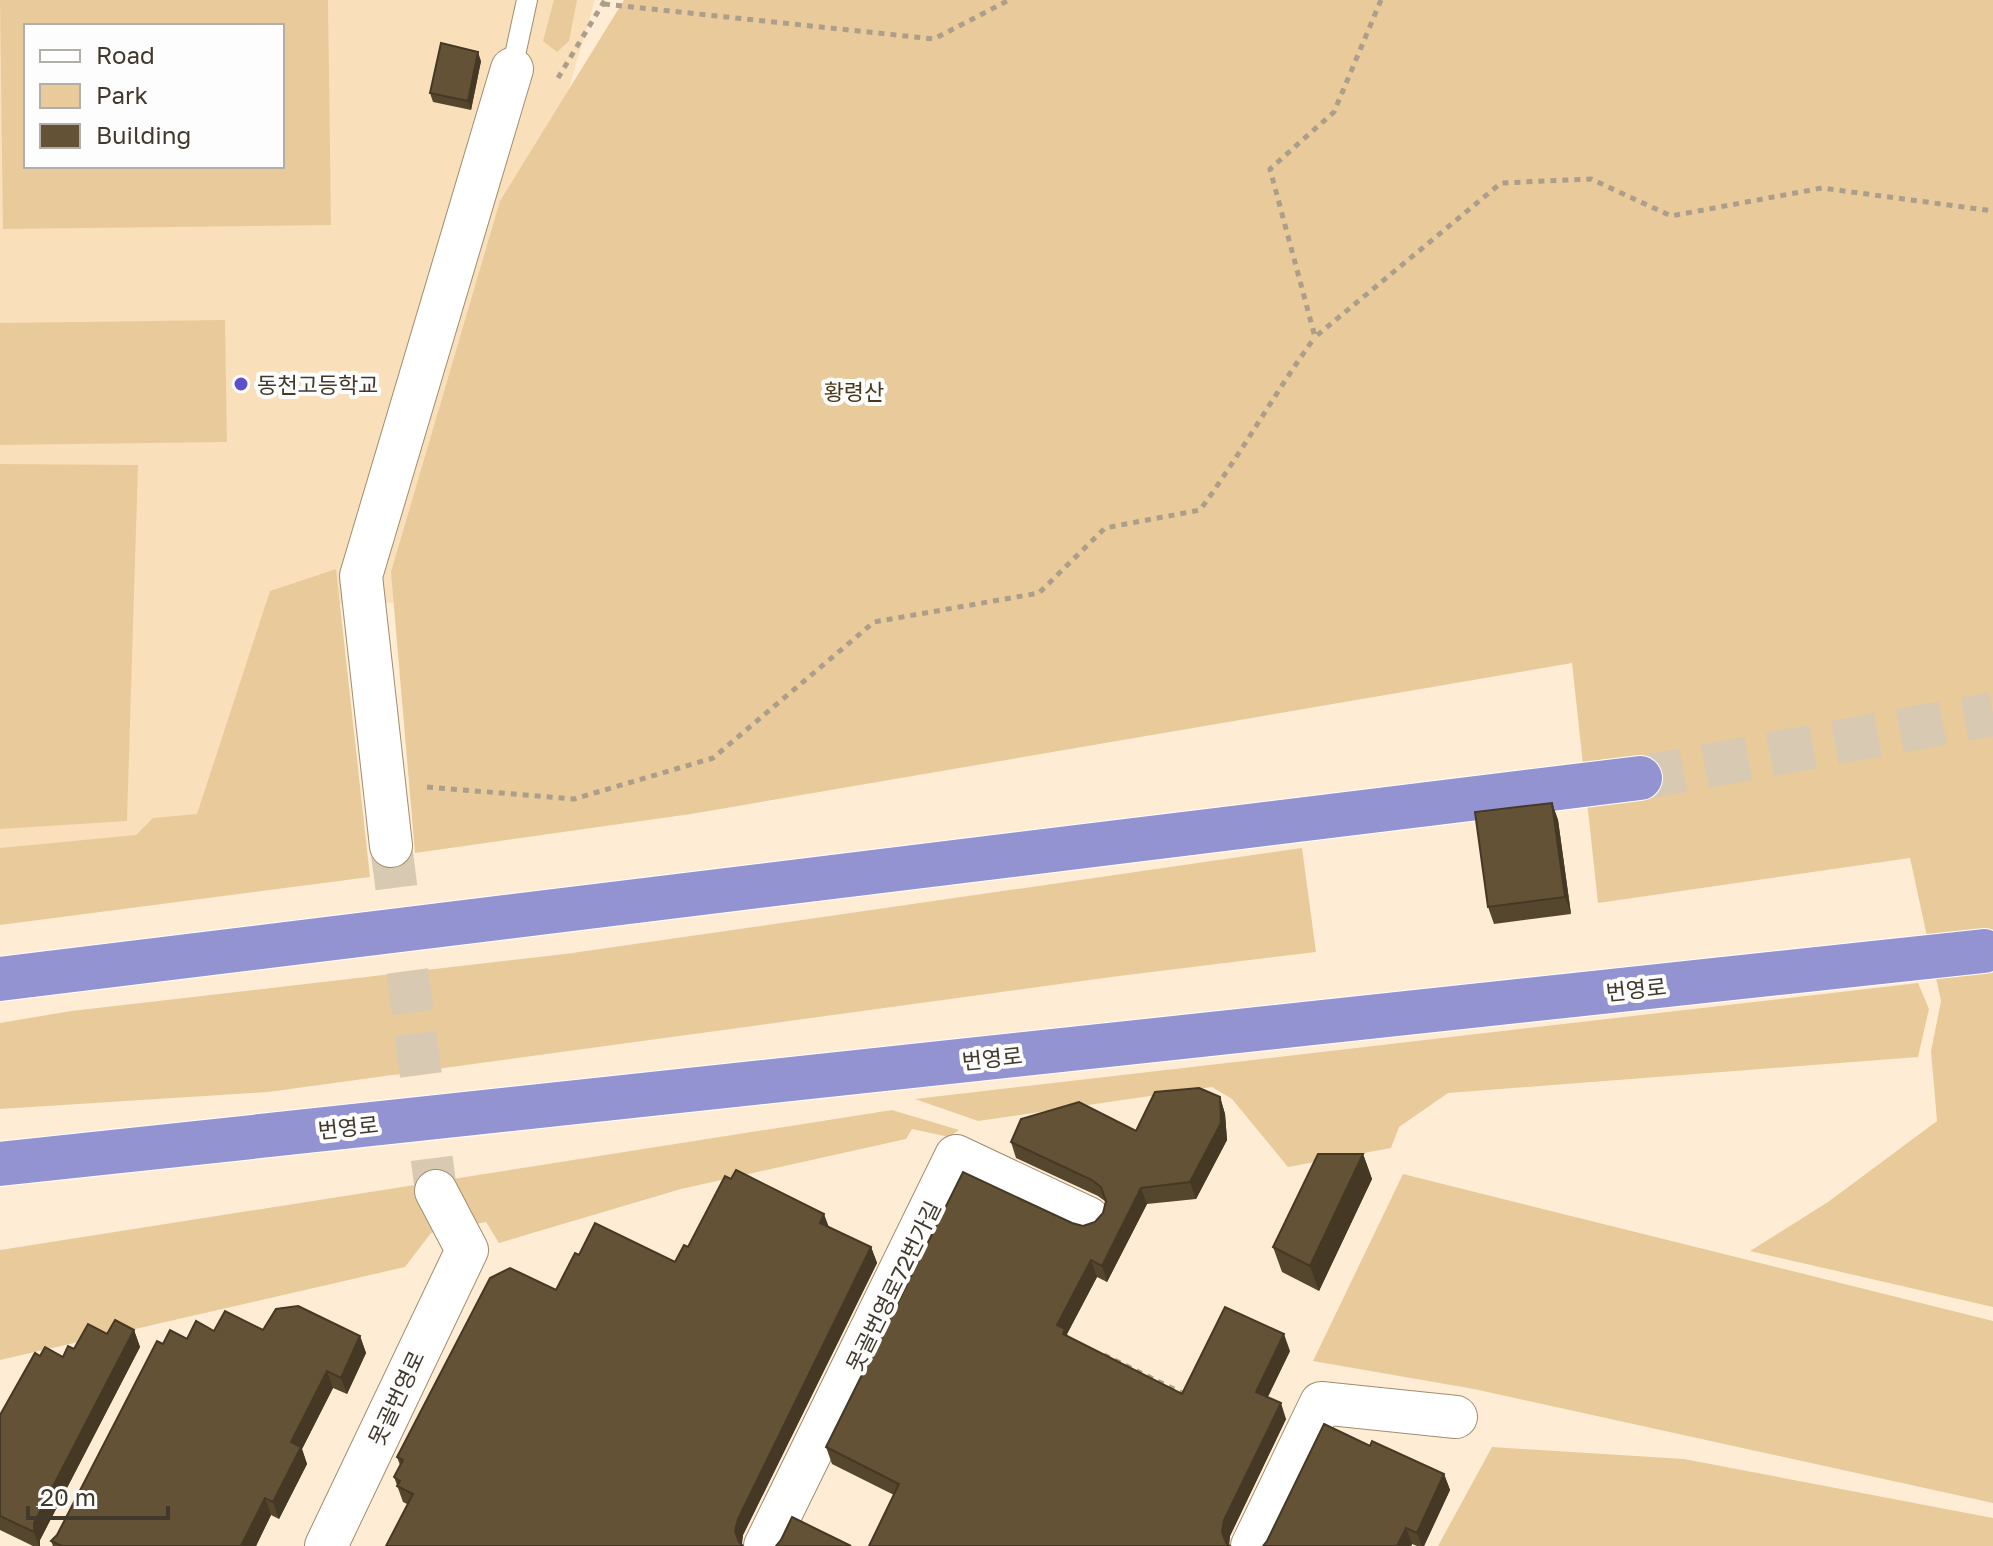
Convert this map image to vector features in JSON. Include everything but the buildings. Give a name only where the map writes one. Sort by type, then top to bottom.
[{"type":"highway","points":[[0,979],[1640,778]]},
{"type":"highway","name":"번영로","points":[[0,1164],[1984,951]]},
{"type":"street","points":[[391,846],[361,576],[512,69]]},
{"type":"street","name":"못골번영로72번가길","points":[[765,1546],[956,1156],[1088,1218]]},
{"type":"street","name":"못골번영로","points":[[326,1546],[467,1250],[436,1191]]},
{"type":"street","points":[[1252,1546],[1321,1403],[1456,1417]]},
{"type":"lane","points":[[512,69],[527,0]]},
{"type":"path","points":[[605,0],[604,4],[934,39],[1009,0]]},
{"type":"path","points":[[1315,337],[1270,169],[1334,112],[1381,0]]},
{"type":"path","points":[[384,783],[574,799],[713,758],[874,622],[1039,593],[1105,528],[1200,510],[1231,467],[1275,392],[1315,337],[1501,183],[1591,179],[1671,216],[1822,188],[1993,211]]},
{"type":"path","points":[[1095,1350],[1189,1397]]},
{"type":"shaded area","name":"동천고등학교","points":[[0,0],[595,0],[417,602],[298,606],[238,838],[0,858]]},
{"type":"green space","points":[[0,0],[328,0],[331,225],[3,229]]},
{"type":"green space","points":[[554,0],[577,0],[569,41],[557,52],[543,41]]},
{"type":"green space","name":"황령산","points":[[624,0],[1993,0],[1993,1307],[1750,1251],[1828,1202],[1937,1121],[1931,1051],[1941,1001],[1910,858],[1598,903],[1572,663],[691,814],[415,853],[391,572],[500,201]]},
{"type":"green space","points":[[225,320],[227,442],[0,445],[0,323]]},
{"type":"green space","points":[[0,464],[138,465],[127,821],[0,829]]},
{"type":"green space","points":[[336,569],[370,877],[0,925],[0,848],[136,835],[153,818],[197,814],[270,591]]},
{"type":"green space","points":[[1302,848],[1316,952],[268,1092],[0,1109],[0,1023],[71,1011],[565,954]]},
{"type":"green space","points":[[1918,983],[1929,1009],[1918,1057],[1448,1093],[1399,1127],[1391,1148],[1288,1167],[1232,1099],[1212,1087],[978,1121],[915,1099]]},
{"type":"green space","points":[[892,1110],[959,1130],[949,1137],[912,1129],[906,1139],[681,1189],[499,1243],[486,1222],[431,1233],[405,1267],[0,1360],[0,1250]]},
{"type":"green space","points":[[1403,1174],[1993,1321],[1993,1503],[1474,1389],[1313,1361]]},
{"type":"green space","points":[[1492,1447],[1684,1459],[1993,1518],[1993,1546],[1438,1546]]},
{"type":"tunnel","points":[[1640,778],[1993,714]]},
{"type":"tunnel","points":[[391,846],[436,1191]]},
{"type":"place","name":"동천고등학교","points":[[241,384]]}]
